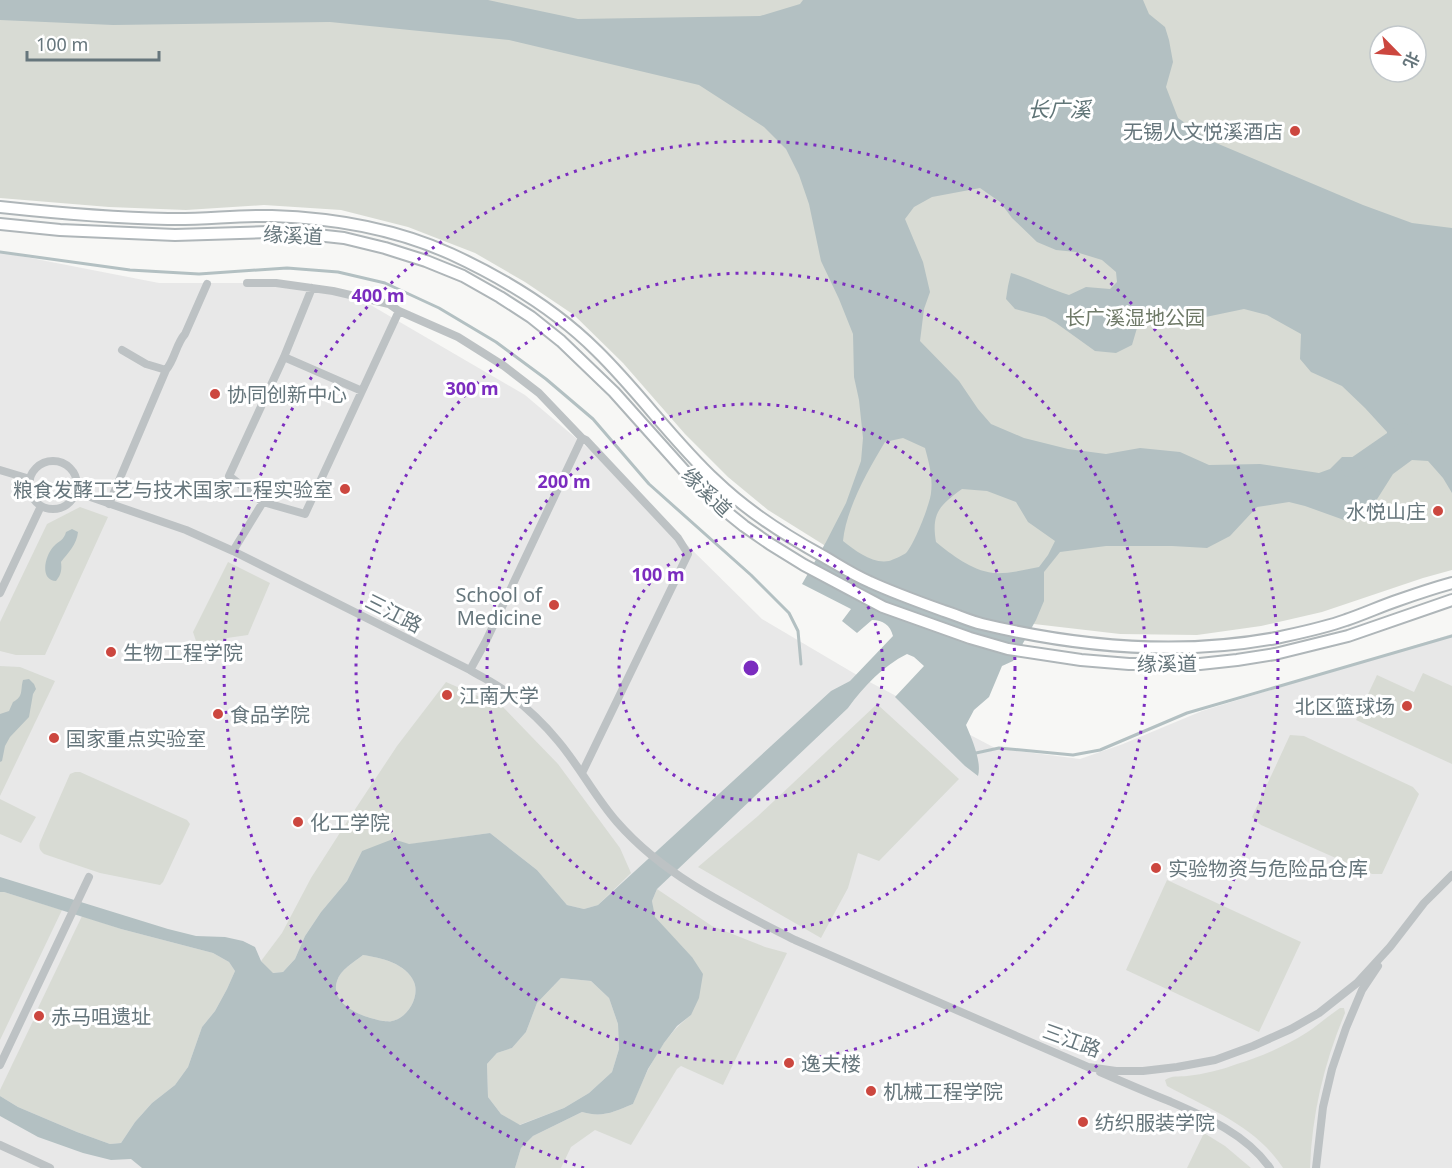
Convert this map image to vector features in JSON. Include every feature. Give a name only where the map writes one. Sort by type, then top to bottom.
[{"type":"main road","name":"缘溪道","points":[[0,207],[149,219],[271,216],[330,220],[416,240],[445,252],[507,282],[537,300],[568,324],[618,373],[717,482],[774,527],[866,581],[979,623],[1056,639],[1105,644],[1150,647],[1227,645],[1276,638],[1344,621],[1452,583]]},
{"type":"main road","name":"缘溪道","points":[[0,224],[60,230],[175,236],[268,232],[307,234],[344,238],[426,261],[500,297],[531,317],[561,341],[607,385],[690,477],[723,509],[752,532],[804,565],[883,607],[1008,649],[1081,660],[1141,664],[1200,664],[1237,660],[1275,654],[1348,636],[1452,600]]},
{"type":"street","points":[[247,283],[276,283],[333,291],[389,304],[399,311],[458,337],[504,366],[539,393],[678,538],[688,554],[582,773]]},
{"type":"street","points":[[109,504],[166,370],[171,364],[181,339],[186,334],[207,284]]},
{"type":"street","points":[[312,288],[284,357],[229,476],[263,502],[305,514],[399,311]]},
{"type":"street","points":[[122,350],[146,364],[166,370]]},
{"type":"street","points":[[284,357],[362,391]]},
{"type":"street","points":[[470,670],[486,641],[582,438]]},
{"type":"street","points":[[45,462],[60,462],[66,465],[76,477],[76,492],[70,502],[62,508],[51,509],[40,506],[33,499],[29,489],[30,479],[38,466],[45,462]]},
{"type":"street","points":[[0,470],[30,479]]},
{"type":"street","name":"三江路","points":[[76,492],[186,530],[233,551],[470,670],[507,692],[533,715],[558,741],[617,821],[640,846],[683,879],[736,910],[795,940],[1088,1067],[1116,1071],[1143,1071],[1215,1060],[1291,1029],[1319,1013],[1357,983],[1390,947],[1424,903],[1452,875]]},
{"type":"street","points":[[233,551],[263,502]]},
{"type":"street","points":[[0,593],[40,506]]},
{"type":"street","points":[[0,1065],[89,876]]},
{"type":"street","points":[[1316,1168],[1323,1107],[1332,1069],[1362,990],[1390,947]]},
{"type":"street","points":[[1088,1067],[1206,1117],[1249,1145],[1270,1168]]},
{"type":"street","points":[[0,1145],[50,1168]]},
{"type":"shaded area","name":"江南大学","points":[[0,252],[159,283],[247,283],[350,293],[525,395],[597,456],[762,619],[862,678],[995,748],[1080,759],[1202,711],[1452,634],[1452,1168],[0,1168]]},
{"type":"green space","name":"长广溪湿地公园","points":[[0,0],[1452,0],[1452,570],[1322,612],[1261,626],[1197,635],[1120,634],[1034,624],[954,603],[879,574],[824,545],[768,510],[728,477],[685,434],[623,363],[574,315],[525,282],[475,253],[408,227],[341,210],[264,205],[186,210],[109,207],[0,198]]},
{"type":"green space","points":[[80,507],[108,517],[45,655],[16,655],[0,651],[0,622],[47,524]]},
{"type":"green space","points":[[228,562],[270,583],[248,635],[227,638],[218,657],[198,647],[193,632]]},
{"type":"green space","points":[[0,666],[20,667],[55,681],[0,796]]},
{"type":"green space","name":"北区篮球场","points":[[1423,673],[1452,686],[1452,764],[1356,720],[1377,675],[1414,692]]},
{"type":"green space","points":[[446,682],[503,707],[558,764],[620,848],[631,873],[598,905],[584,909],[567,905],[537,870],[490,833],[362,851],[347,881],[321,912],[305,936],[295,959],[283,972],[272,973],[261,961],[282,933],[311,878],[397,746]]},
{"type":"green space","points":[[877,704],[959,779],[879,861],[858,853],[848,888],[821,938],[698,867],[758,816]]},
{"type":"green space","points":[[1290,735],[1304,736],[1413,787],[1419,794],[1382,874],[1372,874],[1261,825],[1252,817]]},
{"type":"green space","points":[[80,772],[187,820],[190,824],[160,885],[100,873],[41,851],[40,842],[70,774]]},
{"type":"green space","points":[[0,799],[36,817],[21,843],[0,834]]},
{"type":"green space","points":[[1167,880],[1301,942],[1259,1032],[1126,970]]},
{"type":"green space","points":[[657,889],[712,926],[765,947],[787,953],[723,1085],[681,1066],[631,1145],[595,1130],[571,1147],[561,1168],[515,1168],[521,1148],[533,1136],[582,1112],[602,1114],[633,1104],[663,1044],[691,1015],[692,957],[654,917],[652,901]]},
{"type":"green space","points":[[0,892],[62,910],[0,1040]]},
{"type":"green space","points":[[82,916],[121,929],[213,953],[229,962],[235,971],[215,1011],[202,1027],[188,1067],[175,1085],[152,1103],[135,1122],[121,1143],[110,1144],[77,1132],[18,1107],[0,1096],[0,1090],[33,1021],[41,1024],[46,1013],[38,1008]]},
{"type":"green space","points":[[363,955],[399,966],[414,982],[414,1000],[408,1011],[398,1019],[388,1021],[367,1017],[350,1009],[338,997],[337,981],[341,973]]},
{"type":"green space","points":[[561,978],[591,981],[609,998],[618,1024],[619,1049],[612,1072],[589,1093],[564,1108],[519,1125],[501,1114],[488,1097],[487,1064],[497,1053],[512,1048],[526,1032],[537,1003]]},
{"type":"green space","points":[[1340,1008],[1344,1008],[1345,1013],[1320,1089],[1313,1128],[1310,1168],[1283,1168],[1272,1153],[1246,1130],[1167,1086],[1165,1080],[1170,1077],[1219,1070],[1273,1051],[1306,1033]]},
{"type":"green space","points":[[1204,1133],[1225,1146],[1251,1168],[1187,1168]]},
{"type":"water","name":"长广溪","points":[[0,0],[488,0],[578,19],[760,16],[800,4],[803,0],[1143,0],[1149,14],[1165,27],[1169,40],[1173,62],[1166,87],[1178,118],[1209,140],[1363,205],[1412,223],[1452,228],[1452,493],[1428,461],[1412,460],[1393,474],[1374,504],[1359,516],[1344,520],[1289,502],[1257,507],[1230,536],[1207,548],[1106,546],[1060,552],[1044,572],[1044,601],[1036,620],[1013,661],[1002,666],[989,697],[974,710],[966,725],[978,757],[978,776],[895,697],[924,666],[907,654],[890,664],[867,684],[848,708],[657,889],[652,901],[655,917],[692,957],[703,974],[699,998],[691,1015],[677,1026],[664,1043],[648,1069],[633,1104],[602,1114],[582,1112],[533,1136],[521,1148],[515,1168],[142,1168],[131,1159],[111,1160],[83,1153],[38,1137],[0,1116],[0,1096],[18,1107],[77,1132],[110,1144],[121,1143],[135,1122],[152,1103],[175,1085],[188,1067],[202,1027],[215,1011],[235,971],[229,962],[213,953],[121,929],[0,892],[0,877],[168,929],[196,936],[225,937],[243,941],[255,947],[261,961],[273,973],[283,972],[295,959],[305,936],[321,912],[347,881],[362,851],[393,839],[409,844],[490,833],[537,870],[567,905],[584,909],[598,905],[831,691],[850,681],[893,636],[888,626],[876,620],[872,620],[857,633],[842,621],[851,609],[802,584],[846,503],[861,461],[863,438],[854,377],[853,334],[821,261],[809,204],[799,175],[786,149],[764,127],[699,85],[509,40],[330,22],[113,25],[0,20]],"holes":[[[980,188],[1000,202],[1012,218],[1037,242],[1056,250],[1076,252],[1102,260],[1116,272],[1117,282],[1110,289],[1086,287],[1069,295],[1011,273],[1006,299],[1015,309],[1045,317],[1095,351],[1116,353],[1132,345],[1137,328],[1148,324],[1176,325],[1244,309],[1267,315],[1301,334],[1300,359],[1311,372],[1342,386],[1365,408],[1387,432],[1387,449],[1376,457],[1342,457],[1330,469],[1319,473],[1260,464],[1209,465],[1180,452],[1140,448],[1106,454],[1068,449],[1024,438],[991,424],[959,381],[920,341],[924,309],[930,292],[923,262],[905,219],[914,207],[932,197]],[[903,438],[925,448],[931,487],[925,515],[909,549],[906,553],[889,561],[876,561],[864,556],[843,541],[853,503],[885,442]],[[962,489],[987,491],[1016,502],[1028,522],[1055,541],[1048,555],[1039,567],[1004,573],[977,569],[962,561],[936,542],[936,517],[943,505]],[[363,955],[385,960],[399,966],[410,976],[414,982],[414,1000],[408,1011],[398,1019],[383,1021],[367,1017],[350,1009],[338,997],[337,981],[344,970]],[[561,978],[591,981],[609,998],[618,1024],[619,1049],[612,1072],[589,1093],[564,1108],[520,1125],[501,1114],[488,1097],[487,1064],[497,1053],[512,1048],[526,1032],[537,1003]]]},
{"type":"water","points":[[72,529],[78,532],[76,540],[61,562],[58,579],[51,580],[47,576],[45,566],[48,555],[63,539],[66,532]]},
{"type":"water","points":[[29,679],[36,689],[29,717],[10,737],[0,762],[0,714],[9,711],[13,702],[20,695],[23,680]]},
{"type":"waterway","points":[[0,252],[130,270],[199,274],[287,268],[338,272],[385,283],[439,308],[496,342],[546,379],[593,419],[649,484],[751,575],[789,613],[798,631],[801,664]]},
{"type":"waterway","points":[[1349,469],[1404,431]]},
{"type":"waterway","points":[[976,753],[999,748],[1073,755],[1100,750],[1187,713],[1452,636]]},
{"type":"place","name":"无锡人文悦溪酒店","points":[[1295,131]]},
{"type":"place","name":"协同创新中心","points":[[215,394]]},
{"type":"place","name":"粮食发酵工艺与技术国家工程实验室","points":[[345,489]]},
{"type":"place","name":"水悦山庄","points":[[1438,511]]},
{"type":"place","name":"School of Medicine","points":[[554,605]]},
{"type":"place","name":"生物工程学院","points":[[111,652]]},
{"type":"place","name":"江南大学","points":[[447,695]]},
{"type":"place","name":"北区篮球场","points":[[1407,706]]},
{"type":"place","name":"食品学院","points":[[218,714]]},
{"type":"place","name":"国家重点实验室","points":[[54,738]]},
{"type":"place","name":"化工学院","points":[[298,822]]},
{"type":"place","name":"实验物资与危险品仓库","points":[[1156,868]]},
{"type":"place","name":"赤马咀遗址","points":[[39,1016]]},
{"type":"place","name":"逸夫楼","points":[[789,1063]]},
{"type":"place","name":"机械工程学院","points":[[871,1091]]},
{"type":"place","name":"纺织服装学院","points":[[1083,1122]]}]
